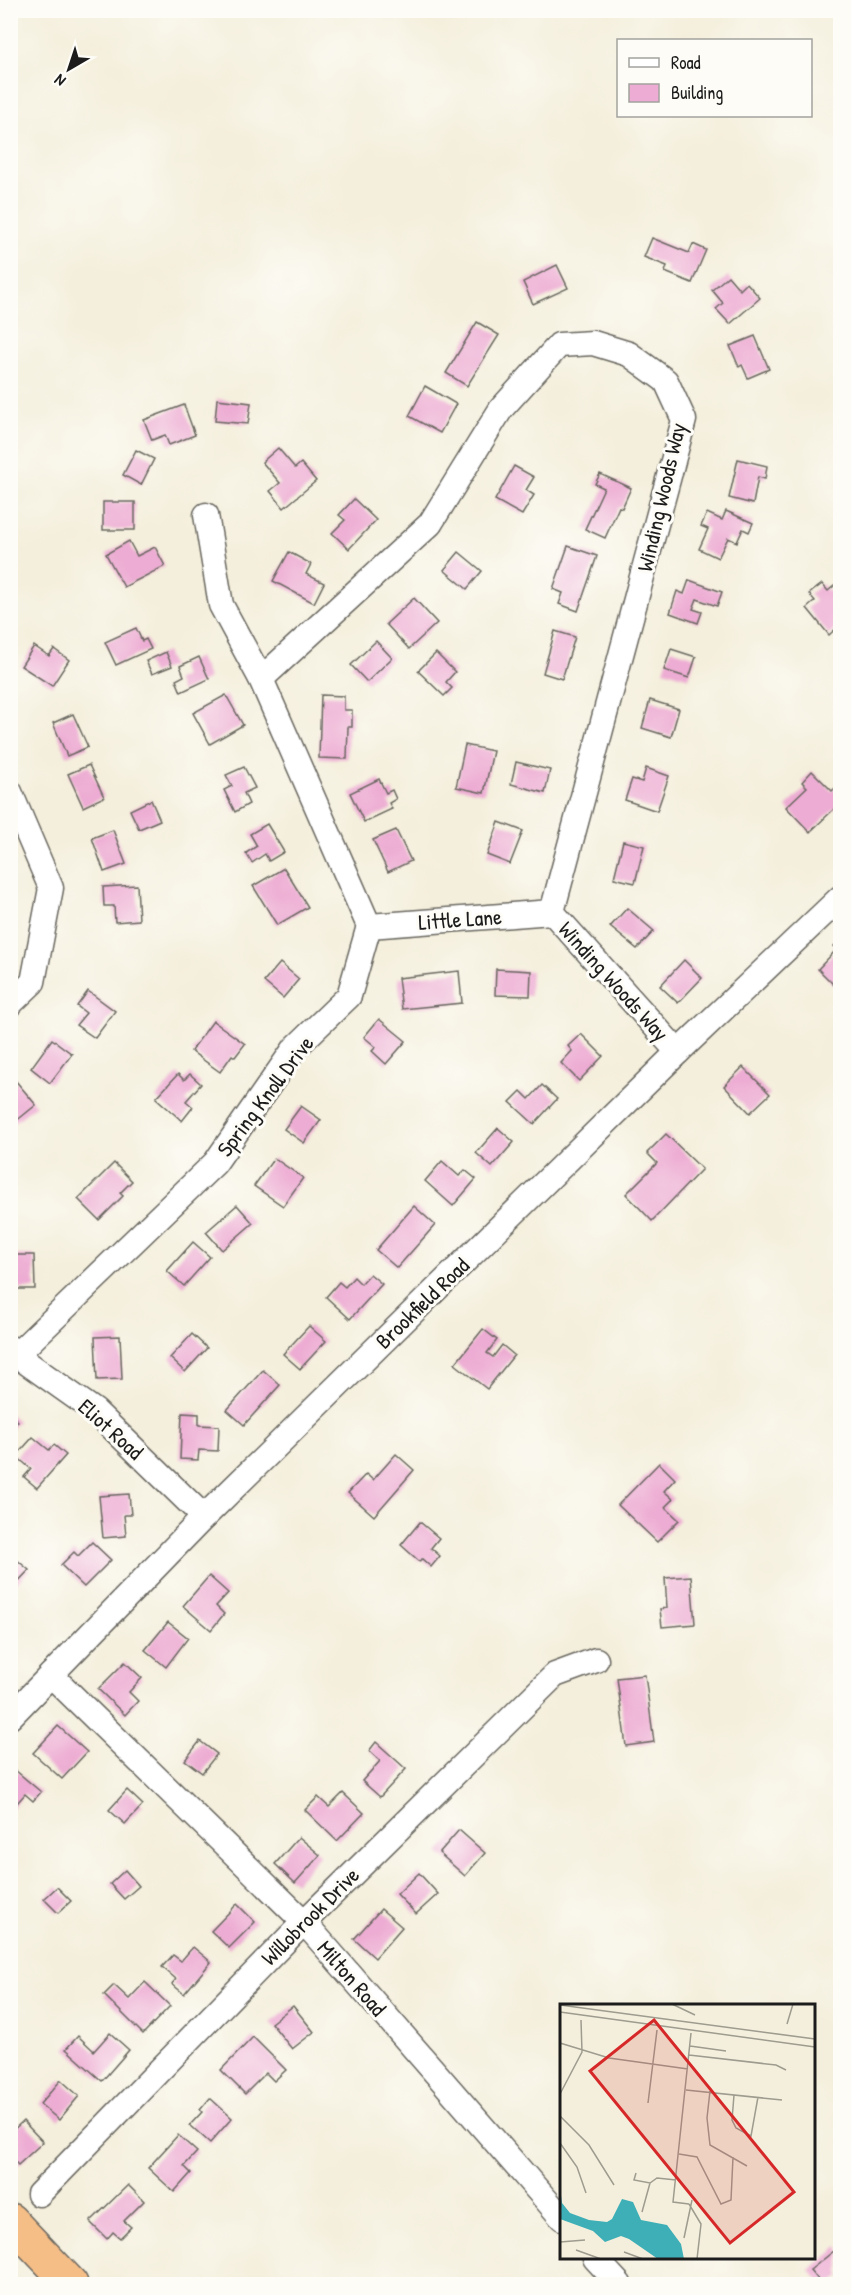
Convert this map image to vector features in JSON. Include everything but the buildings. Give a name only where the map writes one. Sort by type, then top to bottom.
[{"type":"highway","points":[[10,2220],[71,2284]]},
{"type":"street","name":"Winding Woods Way","points":[[261,679],[430,524],[501,409],[559,345],[593,343],[629,354],[666,381],[684,420],[552,912],[678,1052]]},
{"type":"street","points":[[206,515],[221,605],[261,679],[369,926]]},
{"type":"street","points":[[10,792],[51,888],[33,982],[10,1004]]},
{"type":"street","name":"Brookfield Road","points":[[10,1717],[204,1517],[678,1052],[840,897]]},
{"type":"street","name":"Little Lane","points":[[369,926],[552,912]]},
{"type":"street","name":"Spring Knoll Drive","points":[[13,1352],[215,1162],[295,1048],[349,996],[369,926]]},
{"type":"street","name":"Eliot Road","points":[[13,1352],[96,1411],[204,1517]]},
{"type":"street","name":"Willobrook Drive","points":[[39,2194],[304,1922],[555,1675],[596,1660]]},
{"type":"street","name":"Milton Road","points":[[51,1676],[304,1922],[560,2217]]},
{"type":"street","points":[[597,2259],[619,2284]]}]
